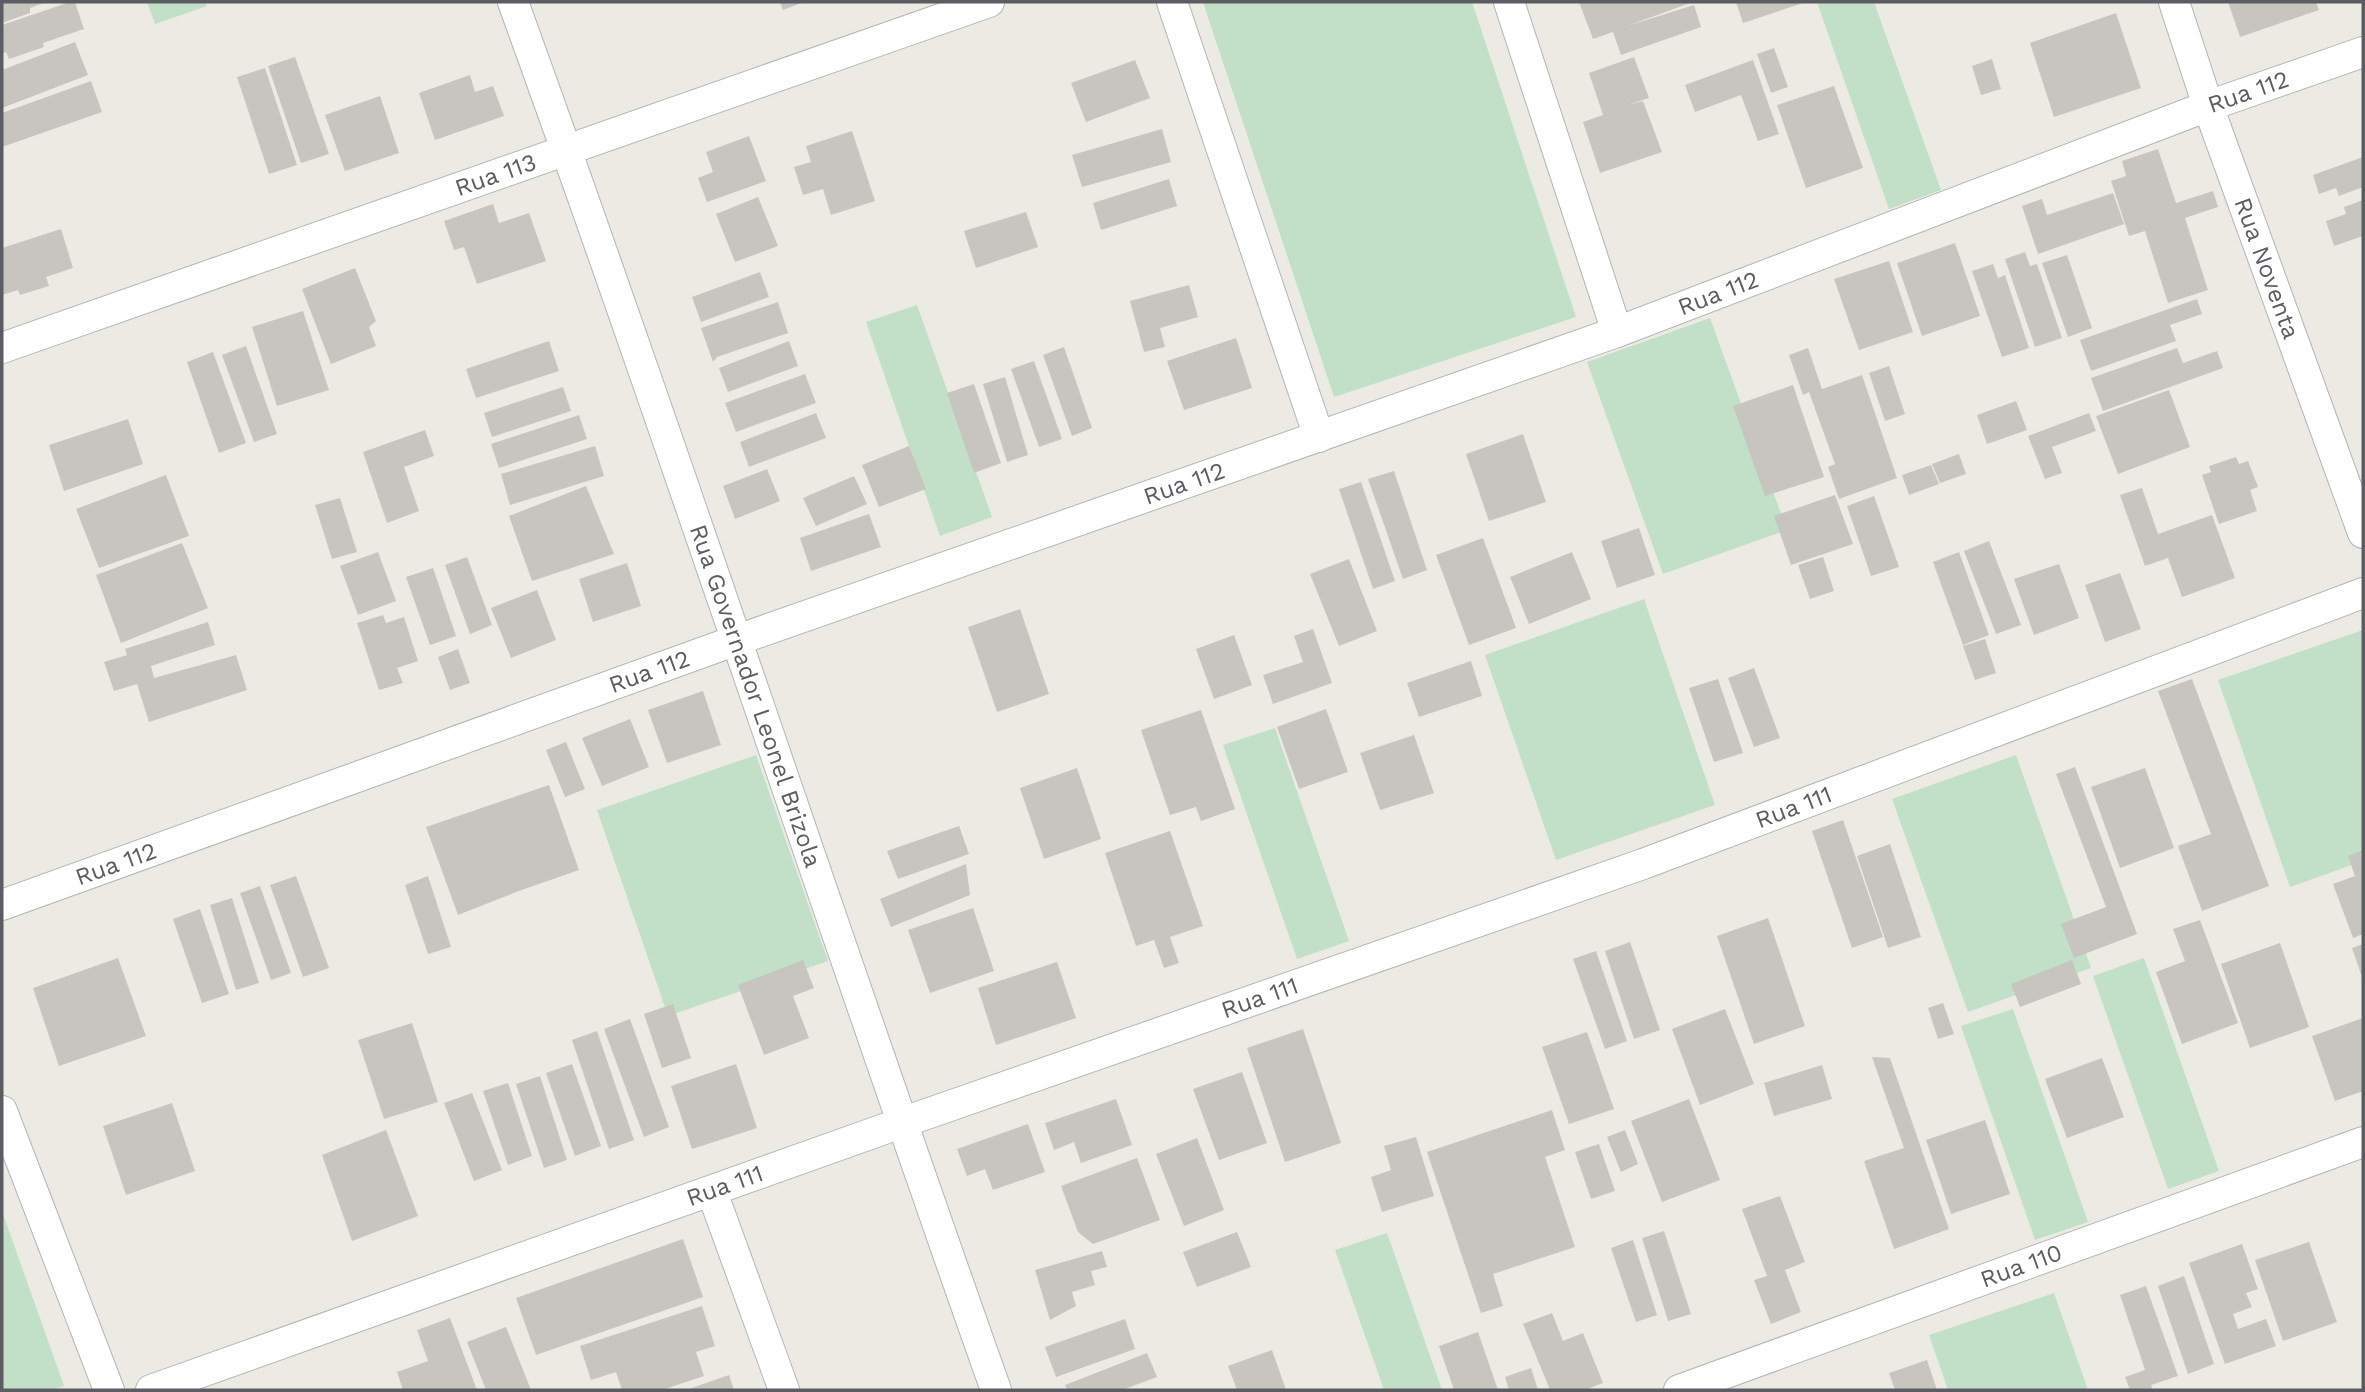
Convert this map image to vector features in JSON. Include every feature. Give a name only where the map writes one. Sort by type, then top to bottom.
[{"type":"street","name":"Rua Governador Leonel Brizola","points":[[513,2],[567,150],[901,1123],[996,1390]]},
{"type":"street","name":"Rua 113","points":[[2,348],[989,2]]},
{"type":"street","points":[[1172,2],[1320,436]]},
{"type":"street","points":[[1509,2],[1617,332]]},
{"type":"street","name":"Rua Noventa","points":[[2174,2],[2208,106],[2363,533]]},
{"type":"street","name":"Rua 112","points":[[2,905],[737,640],[1617,332],[2208,106],[2363,52]]},
{"type":"street","name":"Rua 111","points":[[151,1390],[901,1123],[1643,864],[2363,593]]},
{"type":"street","points":[[2,1111],[109,1390]]},
{"type":"street","name":"Rua 110","points":[[1679,1390],[2363,1142]]},
{"type":"street","points":[[712,1192],[784,1390]]},
{"type":"green space","points":[[147,2],[205,2],[207,6],[155,24]]},
{"type":"green space","points":[[1203,2],[1472,2],[1576,317],[1334,397]]},
{"type":"green space","points":[[1817,2],[1874,2],[1941,190],[1889,209]]},
{"type":"green space","points":[[917,305],[992,517],[940,536],[866,322]]},
{"type":"green space","points":[[1710,318],[1787,530],[1663,574],[1587,362]]},
{"type":"green space","points":[[1644,599],[1715,805],[1556,860],[1485,655]]},
{"type":"green space","points":[[2363,630],[2363,861],[2290,887],[2218,680]]},
{"type":"green space","points":[[1275,728],[1349,941],[1297,959],[1223,745]]},
{"type":"green space","points":[[756,755],[828,961],[668,1016],[597,810]]},
{"type":"green space","points":[[2016,755],[2091,968],[1968,1012],[1892,799]]},
{"type":"green space","points":[[2144,958],[2219,1171],[2168,1189],[2093,976]]},
{"type":"green space","points":[[2013,1009],[2088,1222],[2035,1240],[1961,1026]]},
{"type":"green space","points":[[2,1211],[64,1386],[51,1390],[2,1390]]},
{"type":"green space","points":[[1387,1233],[1442,1390],[1384,1390],[1335,1250]]},
{"type":"green space","points":[[2054,1293],[2088,1390],[1948,1390],[1929,1335]]},
{"type":"building","points":[[2,2],[46,2],[30,8],[30,13],[2,23]]},
{"type":"building","points":[[75,2],[84,29],[43,43],[44,47],[9,59],[6,52],[2,54],[2,25]]},
{"type":"building","points":[[780,2],[804,2],[783,10]]},
{"type":"building","points":[[1579,2],[1693,2],[1627,26],[1694,5],[1701,27],[1621,55],[1613,32],[1593,39]]},
{"type":"building","points":[[1736,2],[1806,2],[1743,23]]},
{"type":"building","points":[[2228,2],[2316,2],[2319,10],[2240,37]]},
{"type":"building","points":[[2116,13],[2141,88],[2054,117],[2030,43]]},
{"type":"building","points":[[75,42],[88,75],[2,108],[2,70]]},
{"type":"building","points":[[1774,48],[1788,87],[1771,93],[1757,54]]},
{"type":"building","points":[[295,57],[329,154],[301,163],[268,66]]},
{"type":"building","points":[[1634,57],[1649,98],[1627,105],[1643,101],[1662,152],[1600,173],[1583,122],[1603,115],[1589,73]]},
{"type":"building","points":[[1992,59],[2001,89],[1981,95],[1972,66]]},
{"type":"building","points":[[1135,60],[1150,98],[1086,122],[1071,83]]},
{"type":"building","points":[[1753,60],[1779,134],[1758,141],[1741,95],[1695,112],[1685,85]]},
{"type":"building","points":[[265,68],[297,165],[269,174],[237,77]]},
{"type":"building","points":[[470,75],[475,92],[493,86],[504,116],[435,140],[419,93]]},
{"type":"building","points":[[91,81],[102,112],[2,147],[2,113]]},
{"type":"building","points":[[1834,86],[1863,168],[1806,188],[1777,105]]},
{"type":"building","points":[[380,96],[399,153],[345,171],[325,115]]},
{"type":"building","points":[[1162,129],[1171,162],[1082,187],[1072,155]]},
{"type":"building","points":[[852,131],[875,201],[831,215],[823,189],[803,195],[794,167],[811,162],[806,146]]},
{"type":"building","points":[[749,136],[766,181],[707,202],[698,178],[713,172],[706,152]]},
{"type":"building","points":[[2158,149],[2176,203],[2213,191],[2218,207],[2185,218],[2208,290],[2168,303],[2145,231],[2129,236],[2111,181],[2126,176],[2122,161]]},
{"type":"building","points":[[2363,157],[2363,187],[2339,196],[2336,188],[2319,194],[2313,175]]},
{"type":"building","points":[[1169,179],[1177,206],[1101,230],[1093,203]]},
{"type":"building","points":[[2113,193],[2124,224],[2038,254],[2022,206],[2042,199],[2047,215]]},
{"type":"building","points":[[758,197],[778,246],[735,262],[716,214]]},
{"type":"building","points":[[2363,200],[2363,236],[2334,246],[2326,221],[2346,214],[2344,207]]},
{"type":"building","points":[[493,204],[499,223],[529,213],[546,261],[477,284],[464,247],[454,250],[444,221]]},
{"type":"building","points":[[1026,212],[1038,247],[976,268],[964,231]]},
{"type":"building","points":[[61,229],[73,268],[46,277],[49,286],[20,295],[18,290],[2,295],[2,248]]},
{"type":"building","points":[[1955,243],[1980,316],[1922,336],[1897,263]]},
{"type":"building","points":[[2025,252],[2030,266],[2037,264],[2062,338],[2035,347],[2005,259]]},
{"type":"building","points":[[2067,255],[2092,328],[2068,337],[2042,263]]},
{"type":"building","points":[[1889,261],[1913,332],[1859,350],[1834,279]]},
{"type":"building","points":[[1993,264],[1998,278],[2005,275],[2029,348],[2002,357],[1972,271]]},
{"type":"building","points":[[355,268],[376,321],[369,327],[376,346],[331,364],[302,289]]},
{"type":"building","points":[[760,272],[769,297],[701,322],[692,297]]},
{"type":"building","points":[[1189,285],[1198,317],[1160,328],[1165,347],[1144,352],[1130,301]]},
{"type":"building","points":[[2197,299],[2202,314],[2170,325],[2176,341],[2091,371],[2080,340]]},
{"type":"building","points":[[778,302],[788,333],[717,357],[713,362],[701,328]]},
{"type":"building","points":[[303,311],[329,390],[277,406],[252,327]]},
{"type":"building","points":[[1236,338],[1252,388],[1184,410],[1167,361]]},
{"type":"building","points":[[549,341],[559,371],[476,398],[466,369]]},
{"type":"building","points":[[789,341],[798,366],[728,392],[719,368]]},
{"type":"building","points":[[246,346],[277,434],[254,442],[222,355]]},
{"type":"building","points":[[1064,347],[1092,428],[1072,436],[1043,355]]},
{"type":"building","points":[[1808,348],[1822,389],[1862,375],[1897,478],[1839,499],[1828,467],[1835,464],[1809,392],[1803,395],[1789,355]]},
{"type":"building","points":[[2177,348],[2183,363],[2217,351],[2223,368],[2103,411],[2091,378]]},
{"type":"building","points":[[213,352],[246,443],[219,453],[187,362]]},
{"type":"building","points":[[1034,361],[1062,439],[1039,447],[1011,369]]},
{"type":"building","points":[[1889,366],[1905,414],[1885,421],[1869,373]]},
{"type":"building","points":[[805,374],[816,403],[736,432],[725,403]]},
{"type":"building","points":[[1005,377],[1028,455],[1007,462],[983,384]]},
{"type":"building","points":[[974,384],[1001,463],[974,473],[947,393]]},
{"type":"building","points":[[1793,385],[1824,477],[1765,496],[1733,406]]},
{"type":"building","points":[[563,387],[571,411],[492,437],[484,413]]},
{"type":"building","points":[[2169,390],[2190,447],[2118,474],[2096,416]]},
{"type":"building","points":[[2016,401],[2027,430],[1987,444],[1977,415]]},
{"type":"building","points":[[816,413],[826,438],[749,467],[740,442]]},
{"type":"building","points":[[2089,413],[2096,431],[2052,447],[2062,473],[2045,479],[2028,436]]},
{"type":"building","points":[[579,415],[587,439],[499,468],[491,444]]},
{"type":"building","points":[[128,419],[143,464],[64,491],[49,445]]},
{"type":"building","points":[[425,430],[434,456],[404,467],[419,511],[387,523],[363,452]]},
{"type":"building","points":[[1523,434],[1546,502],[1489,521],[1466,454]]},
{"type":"building","points":[[595,446],[604,476],[510,505],[501,474]]},
{"type":"building","points":[[909,446],[926,489],[879,507],[862,465]]},
{"type":"building","points":[[1959,454],[1966,474],[1940,483],[1932,464]]},
{"type":"building","points":[[2236,457],[2239,464],[2248,461],[2258,487],[2250,490],[2257,511],[2219,524],[2202,475],[2211,472],[2209,466]]},
{"type":"building","points":[[1931,465],[1939,484],[1909,495],[1902,475]]},
{"type":"building","points":[[767,469],[780,501],[735,519],[723,486]]},
{"type":"building","points":[[1394,471],[1427,570],[1403,579],[1368,479]]},
{"type":"building","points":[[166,475],[189,536],[99,568],[76,509]]},
{"type":"building","points":[[854,476],[867,504],[816,526],[803,498]]},
{"type":"building","points":[[1361,482],[1395,581],[1373,589],[1339,489]]},
{"type":"building","points":[[586,486],[614,554],[532,581],[509,516]]},
{"type":"building","points":[[2142,488],[2158,534],[2212,515],[2235,578],[2182,597],[2168,558],[2145,566],[2120,495]]},
{"type":"building","points":[[1835,495],[1853,544],[1791,565],[1774,516]]},
{"type":"building","points":[[1874,496],[1899,567],[1871,576],[1847,506]]},
{"type":"building","points":[[340,498],[357,552],[332,559],[315,505]]},
{"type":"building","points":[[869,514],[881,547],[811,571],[800,538]]},
{"type":"building","points":[[1639,528],[1655,575],[1617,588],[1601,541]]},
{"type":"building","points":[[1483,538],[1516,628],[1469,645],[1436,555]]},
{"type":"building","points":[[1989,541],[2021,625],[1996,634],[1964,551]]},
{"type":"building","points":[[182,543],[208,608],[121,643],[96,575]]},
{"type":"building","points":[[378,552],[396,601],[358,615],[340,566]]},
{"type":"building","points":[[1572,552],[1591,599],[1529,624],[1510,577]]},
{"type":"building","points":[[1959,552],[1989,635],[1963,645],[1933,562]]},
{"type":"building","points":[[467,557],[492,625],[470,634],[445,565]]},
{"type":"building","points":[[1823,557],[1834,591],[1810,599],[1798,565]]},
{"type":"building","points":[[1349,559],[1377,631],[1339,646],[1310,574]]},
{"type":"building","points":[[627,563],[641,606],[593,622],[579,579]]},
{"type":"building","points":[[2059,564],[2079,618],[2034,635],[2014,579]]},
{"type":"building","points":[[433,568],[456,636],[430,645],[406,577]]},
{"type":"building","points":[[2120,573],[2141,629],[2105,642],[2085,585]]},
{"type":"building","points":[[537,590],[556,640],[511,658],[491,608]]},
{"type":"building","points":[[1020,609],[1049,694],[997,712],[968,627]]},
{"type":"building","points":[[383,615],[386,623],[404,617],[418,661],[397,668],[403,683],[379,690],[357,623]]},
{"type":"building","points":[[208,622],[215,645],[151,666],[154,678],[236,655],[247,690],[149,722],[137,684],[114,691],[104,662],[127,655],[125,649]]},
{"type":"building","points":[[1313,629],[1332,683],[1273,704],[1263,675],[1303,662],[1294,636]]},
{"type":"building","points":[[1234,635],[1252,685],[1214,699],[1196,649]]},
{"type":"building","points":[[1985,639],[1996,673],[1975,680],[1963,646]]},
{"type":"building","points":[[458,649],[470,683],[450,690],[438,657]]},
{"type":"building","points":[[1471,661],[1482,696],[1419,717],[1407,683]]},
{"type":"building","points":[[1754,668],[1780,738],[1754,747],[1728,678]]},
{"type":"building","points":[[1718,679],[1743,753],[1714,762],[1689,688]]},
{"type":"building","points":[[2192,679],[2269,886],[2202,911],[2178,846],[2211,834],[2158,691]]},
{"type":"building","points":[[703,691],[721,745],[667,763],[648,710]]},
{"type":"building","points":[[1326,709],[1348,772],[1299,789],[1277,727]]},
{"type":"building","points":[[1201,710],[1235,809],[1201,821],[1196,807],[1170,815],[1141,730]]},
{"type":"building","points":[[630,719],[649,767],[602,786],[582,738]]},
{"type":"building","points":[[1414,735],[1434,793],[1380,810],[1360,753]]},
{"type":"building","points":[[566,742],[585,789],[565,797],[546,750]]},
{"type":"building","points":[[2075,767],[2137,934],[2074,958],[2061,924],[2106,907],[2056,774]]},
{"type":"building","points":[[1077,768],[1101,839],[1044,859],[1020,788]]},
{"type":"building","points":[[2145,768],[2174,848],[2120,868],[2091,787]]},
{"type":"building","points":[[549,785],[579,870],[458,915],[426,827]]},
{"type":"building","points":[[1843,820],[1883,937],[1852,948],[1812,831]]},
{"type":"building","points":[[959,826],[969,854],[898,879],[887,851]]},
{"type":"building","points":[[1170,831],[1203,926],[1170,937],[1179,963],[1164,968],[1154,940],[1136,946],[1105,853]]},
{"type":"building","points":[[1890,844],[1921,937],[1888,948],[1857,856]]},
{"type":"building","points":[[2363,850],[2363,934],[2353,938],[2333,884],[2355,876],[2348,856]]},
{"type":"building","points":[[966,864],[970,895],[891,927],[880,899]]},
{"type":"building","points":[[296,876],[329,968],[303,977],[270,885]]},
{"type":"building","points":[[428,876],[451,947],[428,954],[405,885]]},
{"type":"building","points":[[260,886],[291,973],[271,980],[240,893]]},
{"type":"building","points":[[232,898],[259,983],[236,990],[210,905]]},
{"type":"building","points":[[973,908],[994,971],[930,993],[908,930]]},
{"type":"building","points":[[200,909],[229,994],[202,1003],[173,919]]},
{"type":"building","points":[[1768,918],[1805,1026],[1754,1044],[1717,936]]},
{"type":"building","points":[[2200,920],[2238,1023],[2182,1044],[2156,972],[2185,961],[2173,929]]},
{"type":"building","points":[[1630,942],[1660,1030],[1634,1039],[1605,951]]},
{"type":"building","points":[[2280,943],[2309,1027],[2250,1048],[2221,964]]},
{"type":"building","points":[[2363,944],[2363,980],[2352,948]]},
{"type":"building","points":[[1596,951],[1627,1041],[1605,1049],[1573,959]]},
{"type":"building","points":[[118,958],[146,1036],[59,1066],[33,988]]},
{"type":"building","points":[[803,960],[814,988],[793,996],[809,1038],[764,1055],[738,985]]},
{"type":"building","points":[[2072,960],[2081,984],[2020,1007],[2011,984]]},
{"type":"building","points":[[1057,962],[1076,1018],[996,1045],[978,988]]},
{"type":"building","points":[[1943,1003],[1954,1034],[1938,1039],[1928,1008]]},
{"type":"building","points":[[673,1004],[691,1058],[662,1068],[644,1014]]},
{"type":"building","points":[[1725,1009],[1754,1084],[1700,1105],[1672,1029]]},
{"type":"building","points":[[2363,1018],[2363,1091],[2335,1101],[2312,1036]]},
{"type":"building","points":[[630,1019],[669,1127],[644,1137],[604,1029]]},
{"type":"building","points":[[412,1023],[438,1102],[384,1119],[358,1040]]},
{"type":"building","points":[[1303,1029],[1341,1143],[1285,1162],[1247,1048]]},
{"type":"building","points":[[597,1031],[634,1140],[609,1149],[572,1040]]},
{"type":"building","points":[[1587,1032],[1614,1109],[1569,1124],[1542,1047]]},
{"type":"building","points":[[1872,1057],[1890,1058],[1949,1229],[1894,1249],[1864,1161],[1904,1148]]},
{"type":"building","points":[[2102,1058],[2124,1117],[2067,1138],[2045,1079]]},
{"type":"building","points":[[572,1064],[601,1146],[575,1156],[546,1073]]},
{"type":"building","points":[[736,1064],[757,1128],[692,1149],[671,1086]]},
{"type":"building","points":[[1822,1065],[1832,1099],[1774,1116],[1764,1083]]},
{"type":"building","points":[[1242,1072],[1267,1143],[1219,1160],[1193,1089]]},
{"type":"building","points":[[540,1076],[567,1160],[544,1168],[516,1084]]},
{"type":"building","points":[[508,1083],[532,1156],[508,1165],[483,1091]]},
{"type":"building","points":[[472,1093],[502,1170],[474,1181],[444,1103]]},
{"type":"building","points":[[1116,1099],[1132,1145],[1081,1163],[1074,1142],[1054,1150],[1045,1123]]},
{"type":"building","points":[[1689,1099],[1720,1180],[1662,1202],[1631,1121]]},
{"type":"building","points":[[172,1103],[195,1171],[126,1195],[103,1126]]},
{"type":"building","points":[[1552,1110],[1565,1150],[1545,1157],[1575,1247],[1493,1274],[1503,1306],[1481,1313],[1427,1152]]},
{"type":"building","points":[[1985,1120],[2010,1194],[1951,1214],[1926,1140]]},
{"type":"building","points":[[1028,1124],[1045,1172],[993,1190],[985,1169],[967,1176],[957,1149]]},
{"type":"building","points":[[386,1130],[418,1216],[352,1241],[322,1155]]},
{"type":"building","points":[[1625,1130],[1638,1164],[1621,1172],[1607,1137]]},
{"type":"building","points":[[1416,1137],[1434,1196],[1382,1212],[1371,1177],[1391,1170],[1384,1146]]},
{"type":"building","points":[[1197,1138],[1224,1210],[1184,1226],[1156,1154]]},
{"type":"building","points":[[1599,1144],[1615,1191],[1591,1199],[1575,1152]]},
{"type":"building","points":[[1137,1158],[1160,1220],[1093,1244],[1078,1232],[1061,1186]]},
{"type":"building","points":[[1780,1196],[1805,1262],[1785,1270],[1801,1312],[1771,1324],[1754,1280],[1767,1276],[1742,1209]]},
{"type":"building","points":[[1664,1231],[1691,1314],[1668,1321],[1642,1238]]},
{"type":"building","points":[[1237,1232],[1251,1267],[1197,1287],[1183,1252]]},
{"type":"building","points":[[683,1239],[703,1297],[536,1355],[516,1298]]},
{"type":"building","points":[[1633,1240],[1657,1315],[1636,1322],[1611,1248]]},
{"type":"building","points":[[2309,1242],[2337,1322],[2283,1341],[2255,1260]]},
{"type":"building","points":[[2242,1244],[2258,1289],[2246,1293],[2252,1307],[2233,1314],[2238,1329],[2266,1319],[2276,1346],[2225,1364],[2189,1263]]},
{"type":"building","points":[[1102,1251],[1107,1267],[1091,1271],[1095,1285],[1072,1292],[1076,1306],[1050,1320],[1035,1270]]},
{"type":"building","points":[[2184,1276],[2214,1364],[2188,1374],[2158,1286]]},
{"type":"building","points":[[2146,1286],[2178,1376],[2151,1385],[2153,1390],[2130,1390],[2125,1377],[2145,1370],[2120,1295]]},
{"type":"building","points":[[702,1306],[715,1346],[696,1352],[704,1376],[662,1390],[622,1390],[616,1372],[591,1380],[580,1346]]},
{"type":"building","points":[[1552,1313],[1563,1341],[1583,1333],[1603,1383],[1585,1390],[1550,1390],[1523,1324]]},
{"type":"building","points":[[450,1318],[477,1390],[403,1390],[397,1372],[428,1361],[417,1330]]},
{"type":"building","points":[[1125,1319],[1135,1349],[1056,1377],[1045,1347]]},
{"type":"building","points":[[506,1327],[531,1390],[486,1390],[467,1342]]},
{"type":"building","points":[[1478,1332],[1498,1390],[1454,1390],[1439,1346]]},
{"type":"building","points":[[1272,1350],[1286,1390],[1237,1390],[1228,1366]]},
{"type":"building","points":[[1147,1353],[1157,1377],[1122,1390],[1067,1390],[1065,1385]]},
{"type":"building","points":[[1927,1360],[1937,1390],[1895,1390],[1889,1373]]},
{"type":"building","points":[[1531,1368],[1538,1390],[1509,1390],[1505,1377]]},
{"type":"building","points":[[729,1375],[734,1390],[686,1390]]}]
